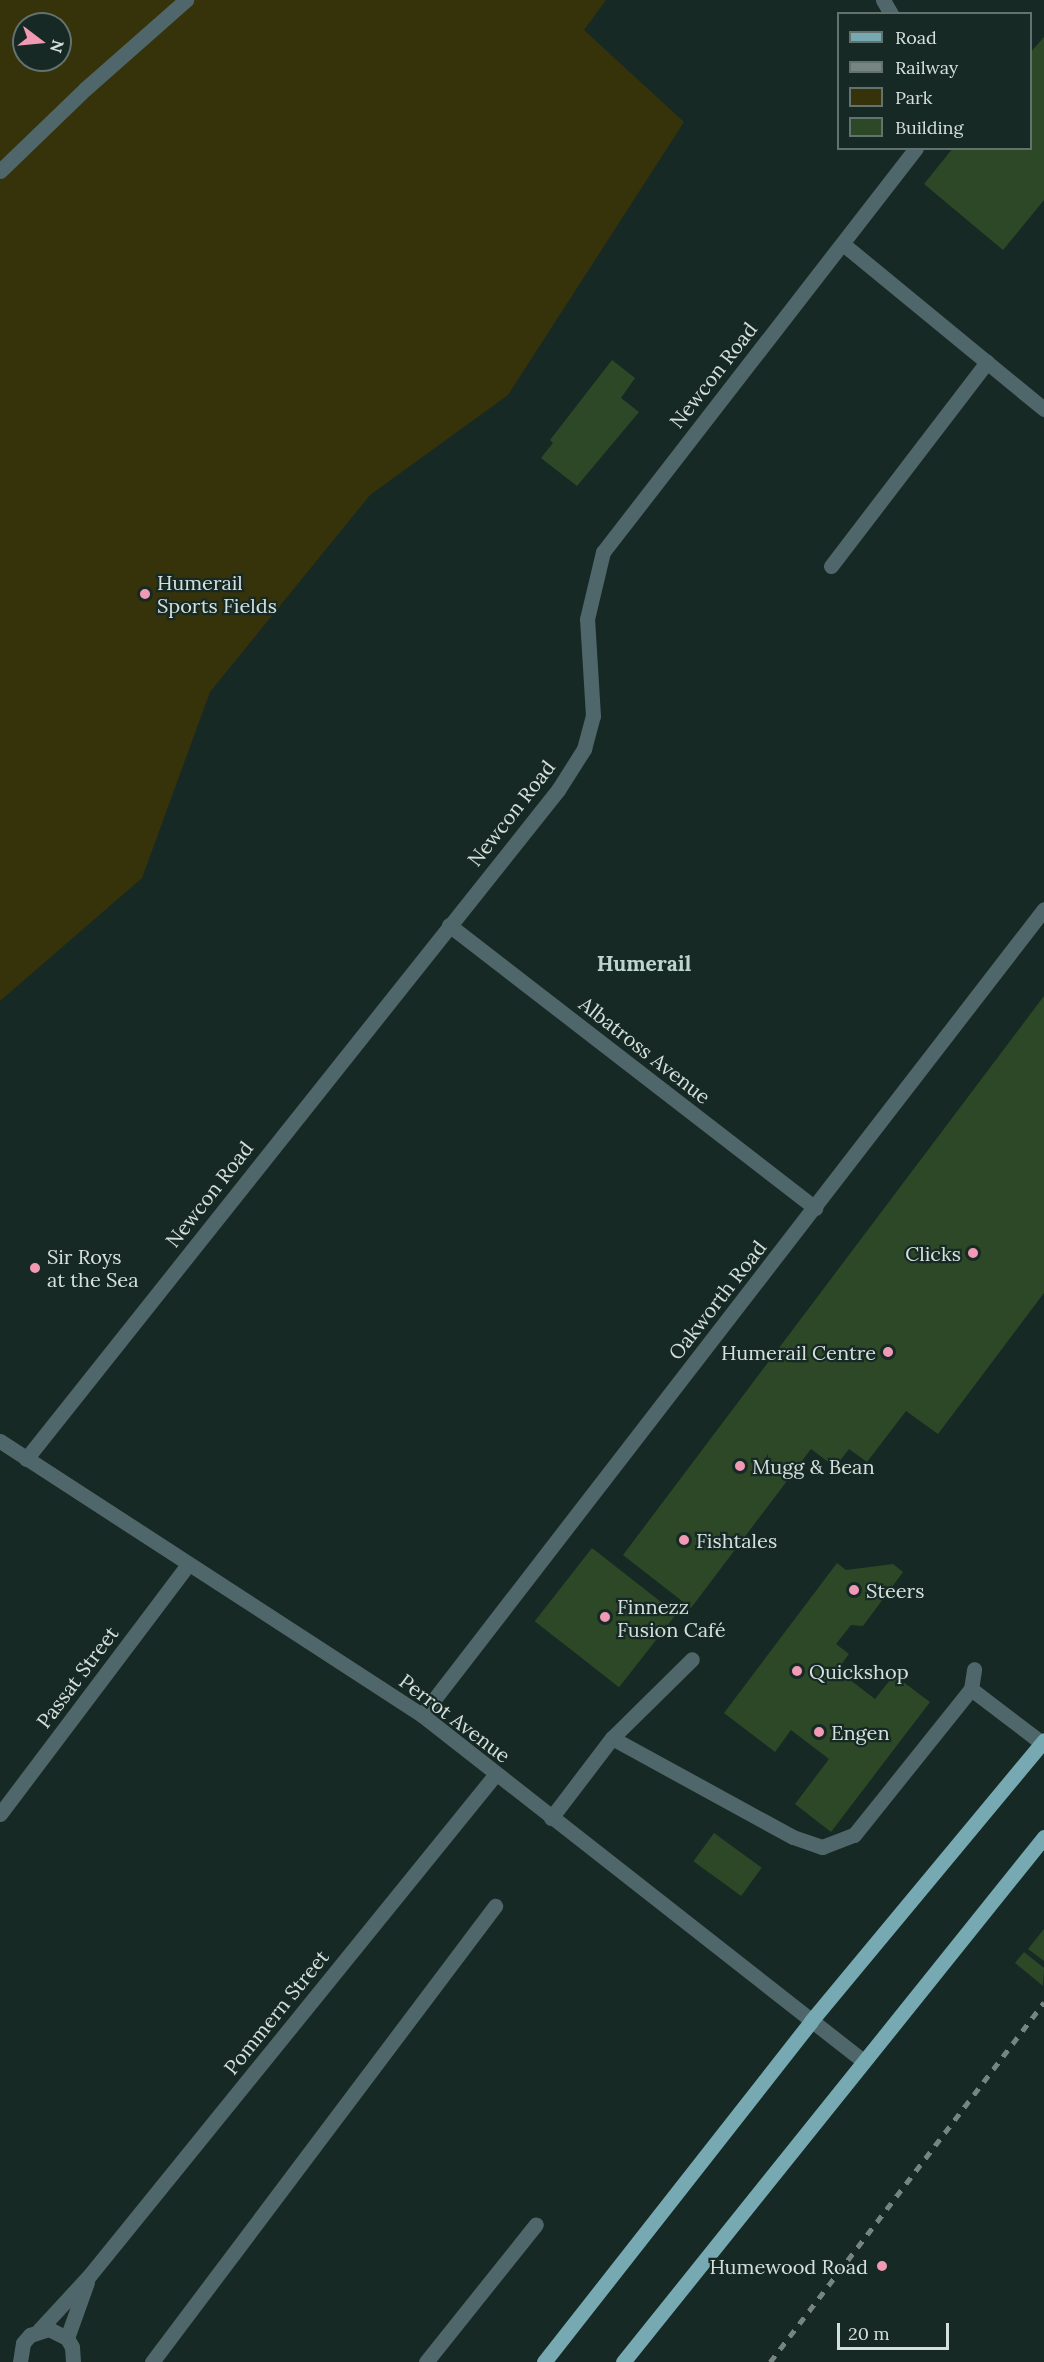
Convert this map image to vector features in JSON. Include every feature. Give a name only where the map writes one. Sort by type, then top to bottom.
[{"type":"main road","points":[[544,2362],[811,2020],[1043,1741]]},
{"type":"main road","points":[[623,2362],[862,2060],[1044,1837]]},
{"type":"street","points":[[0,171],[85,88],[186,0]]},
{"type":"street","name":"Newcon Road","points":[[26,1459],[537,818],[584,749],[593,716],[587,619],[603,552],[914,150]]},
{"type":"street","points":[[843,244],[1044,409]]},
{"type":"street","points":[[831,566],[987,362]]},
{"type":"street","name":"Oakworth Road","points":[[422,1715],[1044,909]]},
{"type":"street","name":"Albatross Avenue","points":[[449,926],[814,1208]]},
{"type":"street","name":"Perrot Avenue","points":[[0,1441],[187,1566],[422,1715],[495,1775],[862,2060]]},
{"type":"street","name":"Passat Street","points":[[0,1814],[187,1566]]},
{"type":"street","points":[[551,1818],[612,1738],[692,1659]]},
{"type":"street","points":[[612,1738],[793,1838],[822,1847],[854,1836],[971,1689],[974,1669]]},
{"type":"street","points":[[971,1689],[1043,1741]]},
{"type":"street","name":"Pommern Street","points":[[18,2359],[30,2335],[39,2330],[89,2276],[495,1775]]},
{"type":"street","points":[[152,2362],[495,1906]]},
{"type":"street","points":[[426,2362],[536,2224]]},
{"type":"street","name":"Pommern Street","points":[[67,2338],[89,2276]]},
{"type":"street","points":[[39,2330],[49,2329],[67,2338],[75,2360]]},
{"type":"green space","name":"Humerail Sports Fields","points":[[0,0],[606,0],[584,30],[684,122],[508,395],[370,495],[210,692],[142,878],[0,1001]]},
{"type":"building","points":[[1044,37],[1044,200],[1003,250],[924,184],[951,150],[1032,150],[1032,51]]},
{"type":"building","points":[[612,360],[635,378],[621,398],[639,412],[577,486],[541,458],[553,443],[550,440]]},
{"type":"building","name":"Humerail Centre","points":[[1044,996],[1044,1293],[938,1434],[906,1411],[867,1462],[849,1449],[835,1467],[811,1449],[691,1608],[623,1555]]},
{"type":"building","name":"Finnezz Fusion Café","points":[[592,1548],[676,1614],[619,1687],[535,1621]]},
{"type":"building","points":[[837,1563],[846,1570],[893,1564],[903,1572],[863,1626],[851,1625],[836,1644],[849,1654],[837,1670],[875,1699],[894,1675],[930,1702],[831,1832],[795,1804],[829,1759],[791,1730],[775,1752],[724,1713]]},
{"type":"building","points":[[714,1833],[762,1868],[741,1896],[693,1861]]},
{"type":"building","points":[[1044,1929],[1044,1961],[1028,1949]]},
{"type":"building","points":[[1024,1952],[1044,1968],[1043,1986],[1015,1963]]},
{"type":"railway","points":[[770,2362],[1044,2002]]},
{"type":"place","name":"Humerail Sports Fields","points":[[145,594]]},
{"type":"place","name":"Clicks","points":[[973,1253]]},
{"type":"place","name":"Sir Roys at the Sea","points":[[35,1268]]},
{"type":"place","name":"Humerail Centre","points":[[888,1352]]},
{"type":"place","name":"Mugg & Bean","points":[[740,1466]]},
{"type":"place","name":"Fishtales","points":[[684,1540]]},
{"type":"place","name":"Steers","points":[[854,1590]]},
{"type":"place","name":"Finnezz Fusion Café","points":[[605,1617]]},
{"type":"place","name":"Quickshop","points":[[797,1671]]},
{"type":"place","name":"Engen","points":[[819,1732]]},
{"type":"place","name":"Humewood Road","points":[[882,2266]]},
{"type":"district","name":"Humerail","points":[[644,964]]}]
